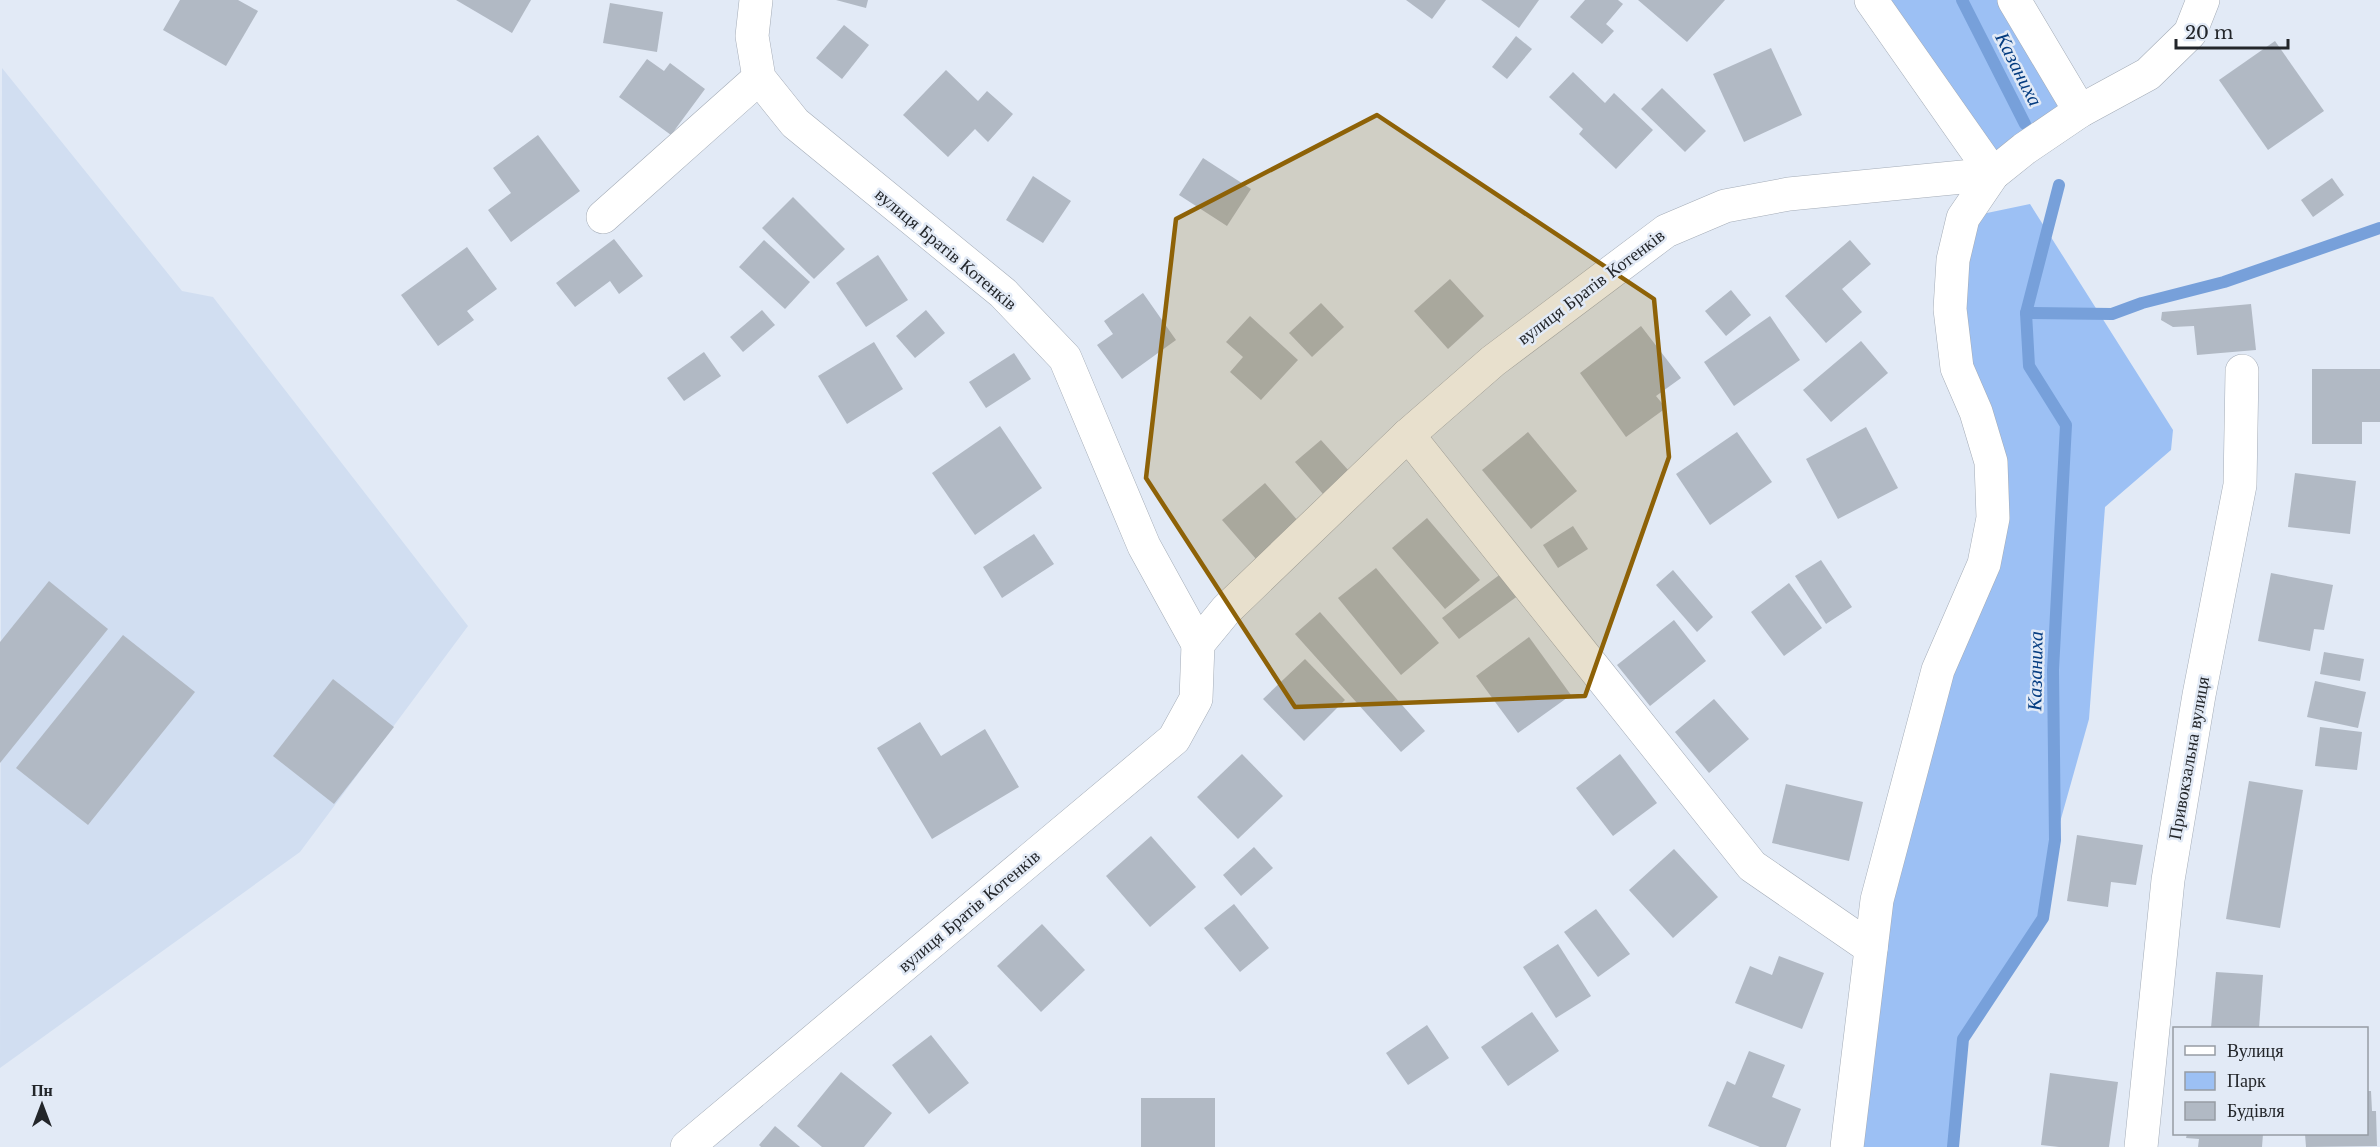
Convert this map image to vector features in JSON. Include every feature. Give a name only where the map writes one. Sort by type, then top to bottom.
[{"type":"street","name":"вулиця Братів Котенків","points":[[687,1147],[1174,739],[1196,699],[1198,644],[1144,546],[1065,358],[1003,293],[795,123],[759,78],[752,36],[756,0]]},
{"type":"street","points":[[1871,0],[1993,174]]},
{"type":"street","points":[[2014,0],[2080,111]]},
{"type":"street","points":[[1847,1147],[1877,900],[1938,670],[1984,564],[1993,518],[1991,462],[1976,411],[1957,368],[1950,309],[1953,261],[1963,218],[1993,174],[2024,149],[2080,111],[2148,74],[2190,33],[2203,0]]},
{"type":"street","points":[[603,217],[759,78]]},
{"type":"street","name":"вулиця Братів Котенків","points":[[1198,644],[1226,610],[1408,435],[1493,361],[1666,231],[1725,206],[1788,194],[1993,174]]},
{"type":"street","name":"Привокзальна вулиця","points":[[2141,1147],[2168,880],[2199,695],[2240,485],[2242,371]]},
{"type":"street","points":[[1408,435],[1752,866],[1871,948]]},
{"type":"highlighted area","points":[[1377,115],[1654,299],[1669,457],[1585,696],[1295,707],[1146,478],[1176,219]]},
{"type":"shaded area","points":[[2,68],[182,291],[213,297],[468,626],[300,852],[0,1068]]},
{"type":"green space","points":[[1871,0],[2014,0],[2080,111],[1993,174]]},
{"type":"green space","points":[[2030,204],[2173,430],[2171,450],[2105,507],[2089,719],[2055,840],[2043,918],[1963,1039],[1953,1147],[1846,1147],[1877,900],[1993,518],[1957,368],[1963,218]]},
{"type":"building","points":[[180,0],[238,0],[258,11],[226,66],[163,30]]},
{"type":"building","points":[[456,0],[531,0],[512,33]]},
{"type":"building","points":[[836,0],[868,0],[866,8]]},
{"type":"building","points":[[1406,0],[1446,0],[1432,19]]},
{"type":"building","points":[[1481,0],[1539,0],[1519,28]]},
{"type":"building","points":[[1585,0],[1618,0],[1623,4],[1606,24],[1614,31],[1602,44],[1570,17]]},
{"type":"building","points":[[1638,0],[1725,0],[1687,42]]},
{"type":"building","points":[[610,3],[663,12],[657,52],[603,43]]},
{"type":"building","points":[[844,25],[869,45],[842,79],[816,58]]},
{"type":"building","points":[[1516,36],[1532,49],[1507,79],[1492,67]]},
{"type":"building","points":[[2275,41],[2324,111],[2268,150],[2219,80]]},
{"type":"building","points":[[1771,48],[1802,115],[1744,142],[1713,74]]},
{"type":"building","points":[[647,59],[664,71],[670,63],[705,89],[671,135],[619,97]]},
{"type":"building","points":[[946,70],[978,101],[987,91],[1013,114],[988,142],[975,129],[948,157],[903,115]]},
{"type":"building","points":[[1573,72],[1605,103],[1614,93],[1653,130],[1616,169],[1579,134],[1583,129],[1549,97]]},
{"type":"building","points":[[1662,88],[1706,131],[1685,152],[1641,109]]},
{"type":"building","points":[[538,135],[580,191],[511,242],[488,210],[511,193],[493,168]]},
{"type":"building","points":[[1203,158],[1251,189],[1227,226],[1179,195]]},
{"type":"building","points":[[1033,176],[1071,201],[1043,243],[1006,220]]},
{"type":"building","points":[[2332,178],[2344,195],[2313,217],[2301,200]]},
{"type":"building","points":[[793,197],[845,249],[814,279],[762,228]]},
{"type":"building","points":[[614,239],[643,276],[619,294],[610,281],[575,307],[556,283]]},
{"type":"building","points":[[764,240],[810,282],[785,309],[739,267]]},
{"type":"building","points":[[1850,240],[1871,264],[1842,289],[1862,312],[1826,343],[1785,296]]},
{"type":"building","points":[[467,247],[497,289],[467,311],[474,320],[438,346],[401,295]]},
{"type":"building","points":[[878,255],[908,300],[866,327],[836,283]]},
{"type":"building","points":[[1450,279],[1484,316],[1448,349],[1414,311]]},
{"type":"building","points":[[1731,290],[1751,315],[1726,336],[1705,311]]},
{"type":"building","points":[[1143,293],[1176,340],[1122,379],[1097,345],[1113,334],[1104,321]]},
{"type":"building","points":[[1321,303],[1344,327],[1312,357],[1289,333]]},
{"type":"building","points":[[2251,304],[2256,350],[2197,355],[2194,326],[2173,327],[2161,320],[2162,312]]},
{"type":"building","points":[[762,310],[775,325],[743,352],[730,337]]},
{"type":"building","points":[[926,310],[945,333],[915,358],[896,336]]},
{"type":"building","points":[[1250,316],[1298,360],[1261,400],[1230,372],[1243,357],[1226,342]]},
{"type":"building","points":[[1770,316],[1800,360],[1734,406],[1704,362]]},
{"type":"building","points":[[1641,326],[1681,378],[1656,396],[1666,408],[1626,437],[1580,373]]},
{"type":"building","points":[[1861,341],[1888,373],[1831,422],[1803,390]]},
{"type":"building","points":[[874,342],[903,389],[847,424],[818,376]]},
{"type":"building","points":[[704,352],[721,376],[684,401],[667,378]]},
{"type":"building","points":[[1014,353],[1031,379],[986,408],[969,382]]},
{"type":"building","points":[[2312,369],[2380,369],[2380,422],[2362,422],[2362,444],[2312,444]]},
{"type":"building","points":[[1000,426],[1042,488],[975,535],[932,473]]},
{"type":"building","points":[[1866,427],[1898,488],[1838,519],[1806,459]]},
{"type":"building","points":[[1528,432],[1577,491],[1531,529],[1482,470]]},
{"type":"building","points":[[1737,432],[1772,482],[1710,525],[1676,474]]},
{"type":"building","points":[[1321,440],[1349,471],[1323,494],[1295,462]]},
{"type":"building","points":[[2295,473],[2356,481],[2350,534],[2288,527]]},
{"type":"building","points":[[1265,483],[1299,522],[1256,559],[1222,520]]},
{"type":"building","points":[[1427,518],[1480,580],[1445,609],[1392,548]]},
{"type":"building","points":[[1573,526],[1588,549],[1558,568],[1543,545]]},
{"type":"building","points":[[1034,534],[1054,564],[1002,598],[983,567]]},
{"type":"building","points":[[1821,560],[1852,607],[1826,624],[1795,576]]},
{"type":"building","points":[[1376,568],[1439,643],[1401,675],[1338,598]]},
{"type":"building","points":[[1673,570],[1713,617],[1697,632],[1656,585]]},
{"type":"building","points":[[1502,573],[1519,595],[1459,639],[1442,618]]},
{"type":"building","points":[[2271,573],[2333,585],[2324,630],[2314,629],[2310,651],[2258,641]]},
{"type":"building","points":[[49,581],[108,629],[0,763],[0,642]]},
{"type":"building","points":[[1789,583],[1822,628],[1784,656],[1751,612]]},
{"type":"building","points":[[1320,612],[1425,731],[1401,752],[1295,634]]},
{"type":"building","points":[[1674,620],[1706,661],[1650,706],[1617,665]]},
{"type":"building","points":[[123,635],[195,692],[88,825],[16,768]]},
{"type":"building","points":[[1529,637],[1571,695],[1518,733],[1476,676]]},
{"type":"building","points":[[2324,652],[2364,659],[2360,681],[2320,674]]},
{"type":"building","points":[[1305,659],[1345,700],[1304,741],[1263,699]]},
{"type":"building","points":[[333,679],[394,727],[334,804],[273,756]]},
{"type":"building","points":[[2315,681],[2366,692],[2358,728],[2307,717]]},
{"type":"building","points":[[1714,699],[1749,739],[1709,773],[1675,732]]},
{"type":"building","points":[[920,722],[941,756],[985,729],[1019,787],[932,839],[877,748]]},
{"type":"building","points":[[2320,727],[2362,732],[2357,770],[2315,766]]},
{"type":"building","points":[[1242,754],[1283,796],[1238,839],[1197,797]]},
{"type":"building","points":[[1620,754],[1657,803],[1613,836],[1576,788]]},
{"type":"building","points":[[2249,781],[2303,790],[2280,928],[2226,919]]},
{"type":"building","points":[[1786,784],[1863,802],[1849,861],[1772,843]]},
{"type":"building","points":[[2077,835],[2143,845],[2136,885],[2111,882],[2108,907],[2067,901]]},
{"type":"building","points":[[1151,836],[1196,887],[1150,927],[1106,876]]},
{"type":"building","points":[[1254,847],[1273,868],[1241,896],[1223,875]]},
{"type":"building","points":[[1674,849],[1718,897],[1673,938],[1629,890]]},
{"type":"building","points":[[1234,904],[1269,948],[1240,972],[1204,928]]},
{"type":"building","points":[[1596,909],[1630,954],[1598,977],[1564,932]]},
{"type":"building","points":[[1042,924],[1085,970],[1041,1012],[997,966]]},
{"type":"building","points":[[1558,944],[1591,996],[1556,1018],[1523,967]]},
{"type":"building","points":[[1779,956],[1824,973],[1802,1029],[1735,1003],[1750,966],[1772,975]]},
{"type":"building","points":[[2216,972],[2263,975],[2259,1027],[2211,1027]]},
{"type":"building","points":[[1532,1012],[1559,1051],[1508,1086],[1481,1047]]},
{"type":"building","points":[[1427,1025],[1449,1058],[1408,1085],[1386,1053]]},
{"type":"building","points":[[931,1035],[969,1083],[929,1114],[892,1065]]},
{"type":"building","points":[[1749,1051],[1785,1065],[1772,1097],[1801,1109],[1786,1147],[1760,1147],[1708,1126],[1727,1081],[1735,1085]]},
{"type":"building","points":[[841,1072],[892,1113],[864,1147],[822,1147],[797,1126]]},
{"type":"building","points":[[2050,1073],[2118,1082],[2109,1147],[2041,1145]]},
{"type":"building","points":[[2368,1091],[2371,1091],[2372,1111],[2376,1111],[2377,1146],[2306,1147],[2305,1135],[2368,1135]]},
{"type":"building","points":[[1141,1098],[1215,1098],[1215,1147],[1141,1147]]},
{"type":"building","points":[[775,1126],[800,1147],[761,1147],[759,1145]]},
{"type":"building","points":[[2187,1135],[2263,1135],[2262,1147],[2198,1147],[2199,1139],[2186,1138]]},
{"type":"waterway","name":"Казаниха","points":[[1962,0],[2025,124]]},
{"type":"waterway","name":"Казаниха","points":[[1953,1147],[1963,1039],[2043,918],[2055,840],[2053,670],[2066,425],[2029,366],[2026,313],[2059,185]]},
{"type":"waterway","points":[[2026,313],[2112,314],[2142,303],[2224,282],[2380,228]]}]
